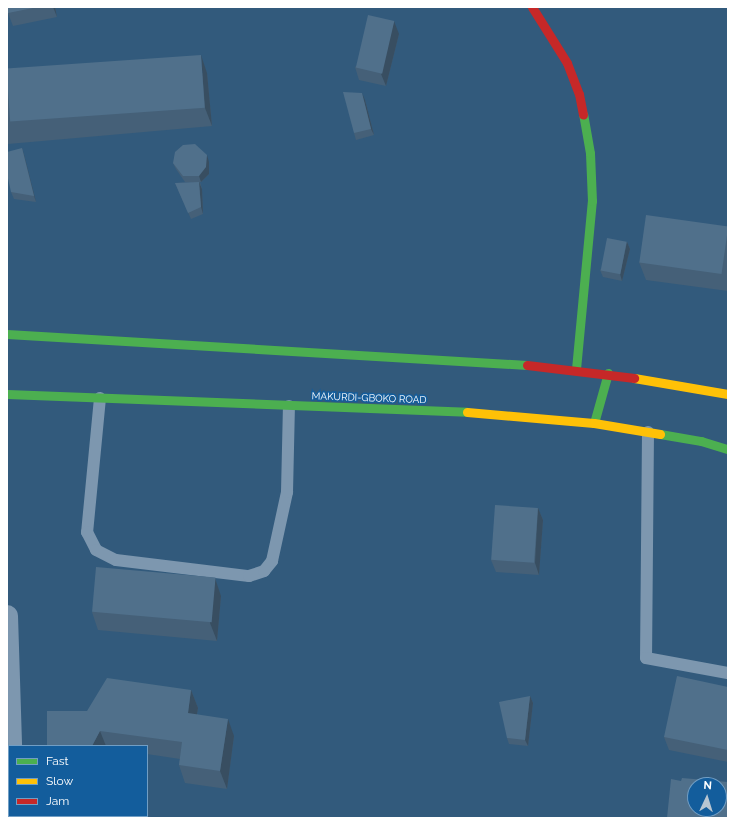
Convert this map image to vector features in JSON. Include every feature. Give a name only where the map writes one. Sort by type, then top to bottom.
[{"type":"main road","points":[[532,7],[567,63],[579,94],[590,153],[592,201],[576,369]]},
{"type":"main road","points":[[8,330],[493,362],[576,369],[608,373],[728,394]]},
{"type":"main road","points":[[594,423],[608,373]]},
{"type":"main road","name":"MAKURDI-GBOKO ROAD","points":[[7,394],[484,413],[594,423],[648,432],[728,449]]},
{"type":"street","points":[[7,616],[11,745]]},
{"type":"lane","points":[[100,398],[87,532],[96,550],[116,560],[249,576],[264,571],[272,561],[287,492],[289,406]]},
{"type":"lane","points":[[648,432],[646,658],[728,673]]},
{"type":"building","points":[[7,7],[38,7],[8,13]]},
{"type":"building","points":[[368,15],[394,21],[382,74],[356,68]]},
{"type":"building","points":[[201,55],[205,108],[10,121],[7,69]]},
{"type":"building","points":[[343,92],[362,93],[371,129],[354,133]]},
{"type":"building","points":[[195,144],[207,155],[206,167],[199,176],[183,176],[173,163],[175,152],[183,145]]},
{"type":"building","points":[[22,148],[34,196],[11,192],[7,174],[7,152]]},
{"type":"building","points":[[199,182],[201,207],[188,213],[175,183]]},
{"type":"building","points":[[646,215],[728,227],[722,274],[639,263]]},
{"type":"building","points":[[607,238],[627,242],[620,274],[601,270]]},
{"type":"building","points":[[495,505],[538,508],[534,563],[491,560]]},
{"type":"building","points":[[96,567],[216,577],[212,622],[92,612]]},
{"type":"building","points":[[677,676],[728,687],[728,750],[664,737]]},
{"type":"building","points":[[107,678],[191,690],[188,713],[228,719],[220,771],[179,765],[182,742],[100,731],[93,745],[47,745],[47,711],[87,711]]},
{"type":"building","points":[[530,696],[525,740],[507,738],[499,702]]},
{"type":"building","points":[[682,778],[687,778],[687,817],[727,817],[728,782],[728,818],[667,818],[671,779],[681,781]]},
{"type":"building","points":[[90,817],[152,817],[152,818]]},
{"type":"traffic: fast","points":[[576,369],[592,201],[590,153],[583,115]]},
{"type":"traffic: fast","points":[[7,334],[527,365]]},
{"type":"traffic: fast","points":[[594,423],[608,373]]},
{"type":"traffic: fast","points":[[7,394],[467,412]]},
{"type":"traffic: fast","points":[[660,434],[701,441],[728,449]]},
{"type":"traffic: slow","points":[[634,378],[728,394]]},
{"type":"traffic: slow","points":[[467,412],[594,423],[660,434]]},
{"type":"traffic: jam","points":[[532,7],[567,63],[579,94],[583,115]]},
{"type":"traffic: jam","points":[[527,365],[634,378]]}]
